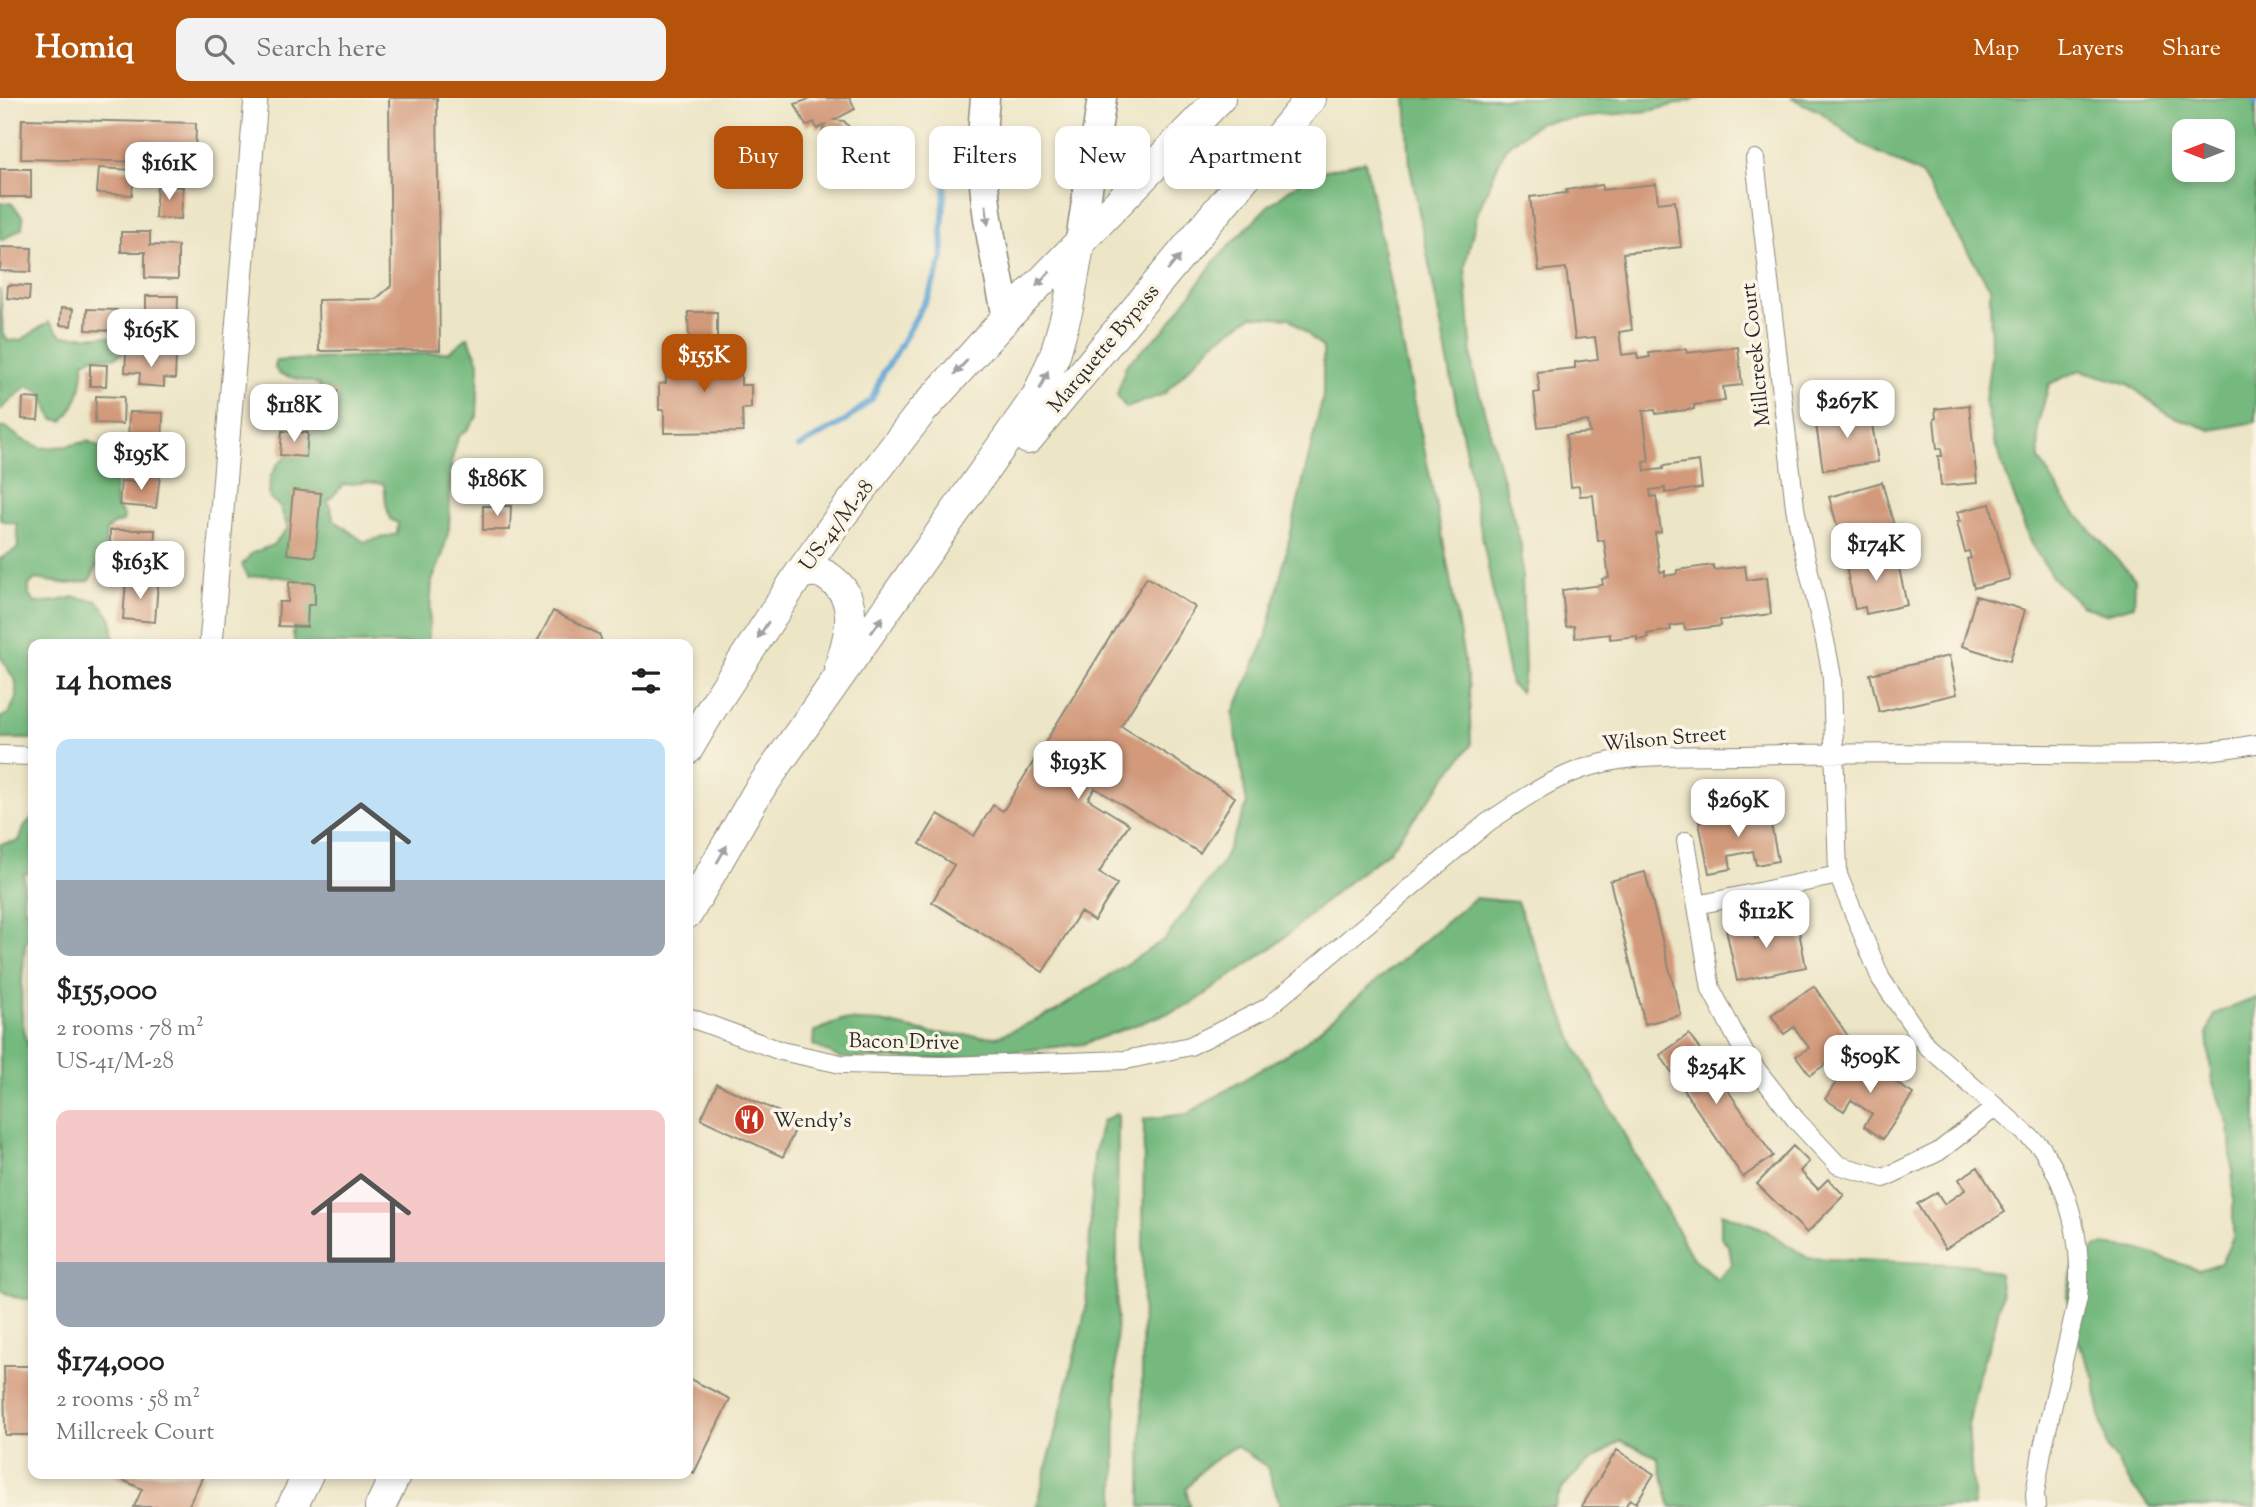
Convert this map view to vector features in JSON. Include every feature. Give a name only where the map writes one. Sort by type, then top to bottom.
[{"type":"highway","points":[[1007,317],[1220,98]]},
{"type":"highway","name":"Marquette Bypass","points":[[896,598],[1311,98]]},
{"type":"highway","points":[[693,904],[757,793],[1037,396],[1055,355],[1068,308],[1080,241]]},
{"type":"highway","name":"US-41/M-28","points":[[693,740],[800,573],[838,520],[922,411],[1007,317]]},
{"type":"highway","points":[[800,573],[817,572],[828,576],[846,596],[850,624],[835,683]]},
{"type":"highway","points":[[380,1507],[394,1479]]},
{"type":"main road","points":[[985,98],[982,117],[983,182],[989,234],[1007,317]]},
{"type":"main road","points":[[1080,241],[1102,98]]},
{"type":"street","points":[[211,639],[256,98]]},
{"type":"street","name":"Millcreek Court","points":[[1755,159],[1795,507],[1803,555],[1827,647],[1832,678],[1838,875]]},
{"type":"street","name":"Wilson Street","points":[[1126,1060],[1190,1046],[1267,1008],[1487,823],[1523,799],[1569,774],[1611,761],[1658,757],[1834,752],[2192,753],[2256,744]]},
{"type":"street","points":[[0,755],[28,756]]},
{"type":"street","points":[[1686,841],[1711,989],[1746,1056],[1796,1120],[1838,1166],[1884,1178],[1938,1152],[1996,1107]]},
{"type":"street","points":[[1697,905],[1838,875],[1881,979],[1926,1045],[2035,1142],[2052,1164],[2074,1223],[2079,1248],[2078,1298],[2042,1451],[2035,1494],[2036,1507]]},
{"type":"street","name":"Bacon Drive","points":[[693,1019],[781,1051],[841,1064],[945,1066],[1126,1060]]},
{"type":"green space","points":[[1406,98],[1701,98],[1649,111],[1540,122],[1505,148],[1477,214],[1465,266],[1473,370],[1521,545],[1525,672],[1520,692],[1511,685],[1410,166]]},
{"type":"green space","points":[[1791,98],[2256,98],[2256,422],[2211,430],[2167,414],[2128,384],[2080,370],[2049,384],[2038,424],[2039,459],[2068,505],[2135,579],[2134,606],[2105,614],[2081,605],[2053,578],[2030,542],[1994,441],[1985,401],[1991,357],[1990,288],[1921,174],[1861,144],[1821,112]]},
{"type":"green space","points":[[1365,161],[1445,550],[1469,688],[1471,745],[1389,851],[1342,887],[1277,944],[1190,1005],[1083,1044],[946,1059],[840,1058],[813,1045],[814,1032],[841,1020],[881,1022],[931,1033],[997,1037],[1054,1012],[1165,939],[1222,863],[1247,805],[1233,714],[1266,638],[1323,396],[1323,348],[1290,318],[1252,316],[1214,342],[1164,394],[1126,408],[1117,395],[1126,365],[1166,328],[1214,262],[1268,206],[1290,189],[1326,189],[1326,170]]},
{"type":"green space","points":[[0,203],[11,203],[23,217],[22,228],[2,240],[0,240]]},
{"type":"green space","points":[[0,289],[3,331],[8,341],[21,340],[49,322],[62,336],[106,336],[125,341],[127,350],[114,358],[96,356],[84,362],[79,393],[63,421],[53,419],[41,392],[27,386],[0,410]]},
{"type":"green space","points":[[468,337],[479,362],[477,417],[458,437],[451,463],[449,528],[442,557],[432,581],[428,639],[294,639],[300,595],[295,579],[267,575],[248,577],[242,565],[252,553],[273,545],[288,528],[280,507],[269,497],[270,478],[277,465],[320,426],[322,399],[319,384],[279,374],[275,368],[276,361],[449,352]],"holes":[[[366,482],[384,484],[390,519],[398,523],[397,534],[364,542],[334,520],[328,501],[343,485]]]},
{"type":"green space","points":[[6,427],[21,439],[42,448],[88,441],[103,449],[115,473],[116,506],[124,516],[123,522],[114,524],[106,531],[105,552],[89,581],[68,584],[35,579],[29,585],[29,596],[35,603],[74,597],[98,601],[112,619],[114,639],[28,639],[28,739],[0,739],[0,718],[9,713],[16,698],[16,682],[0,656],[0,559],[18,548],[17,524],[0,520],[0,428]]},
{"type":"green space","points":[[28,822],[28,873],[24,874],[23,904],[28,912],[28,940],[25,943],[21,1001],[28,1045],[28,1299],[7,1294],[0,1288],[0,844],[19,841]]},
{"type":"green space","points":[[1475,898],[1517,902],[1576,1047],[1692,1257],[1717,1279],[1732,1264],[1729,1247],[1721,1237],[1721,1213],[1762,1228],[1808,1258],[1975,1265],[1999,1274],[2002,1294],[1993,1334],[1979,1374],[1968,1425],[1974,1507],[1671,1507],[1657,1457],[1621,1441],[1572,1477],[1558,1496],[1554,1507],[1281,1507],[1267,1467],[1236,1446],[1204,1467],[1186,1489],[1190,1507],[1141,1507],[1144,1119],[1187,1114],[1301,1045]]},
{"type":"green space","points":[[2256,998],[2256,1507],[2150,1507],[2132,1486],[2108,1448],[2098,1407],[2095,1378],[2075,1336],[2067,1295],[2075,1261],[2101,1245],[2137,1249],[2199,1270],[2221,1263],[2233,1237],[2233,1183],[2229,1126],[2212,1081],[2207,1035],[2214,1014]]},
{"type":"green space","points":[[1118,1113],[1115,1507],[1037,1507],[1086,1309],[1094,1156],[1102,1121]]},
{"type":"building","points":[[389,98],[437,98],[440,350],[319,351],[318,300],[376,299],[391,286]]},
{"type":"building","points":[[812,98],[850,98],[855,109],[834,120],[844,121],[848,126],[825,125],[817,126],[817,129],[814,122],[806,126],[795,104]]},
{"type":"building","points":[[22,119],[196,123],[195,163],[21,159]]},
{"type":"building","points":[[99,168],[134,170],[132,195],[97,193]]},
{"type":"building","points":[[0,169],[31,169],[31,197],[0,197]]},
{"type":"building","points":[[1656,184],[1658,203],[1675,201],[1681,247],[1623,253],[1632,330],[1619,332],[1622,355],[1637,353],[1638,359],[1650,357],[1649,353],[1686,349],[1687,353],[1738,347],[1742,385],[1723,387],[1725,401],[1694,405],[1694,409],[1656,414],[1655,410],[1643,411],[1649,461],[1644,462],[1645,471],[1699,461],[1702,488],[1665,493],[1665,488],[1650,490],[1651,497],[1656,496],[1661,532],[1655,533],[1660,572],[1665,571],[1665,576],[1677,574],[1677,570],[1713,565],[1714,570],[1745,566],[1747,580],[1767,577],[1771,614],[1720,620],[1721,626],[1685,630],[1684,624],[1670,626],[1671,630],[1647,634],[1648,638],[1637,640],[1637,636],[1610,639],[1610,634],[1575,638],[1574,626],[1566,627],[1562,590],[1603,585],[1602,579],[1609,578],[1604,540],[1598,541],[1593,495],[1580,496],[1579,486],[1571,487],[1566,435],[1590,433],[1588,421],[1538,427],[1534,393],[1540,392],[1537,372],[1575,368],[1575,362],[1598,359],[1595,337],[1575,339],[1566,268],[1539,271],[1530,197],[1567,193],[1566,190],[1602,185],[1602,190]]},
{"type":"building","points":[[157,185],[183,187],[181,219],[155,218]]},
{"type":"building","points":[[121,232],[150,232],[150,245],[178,246],[178,279],[145,278],[145,252],[121,252]]},
{"type":"building","points":[[1,247],[32,248],[31,272],[0,271]]},
{"type":"building","points":[[8,285],[30,286],[29,300],[7,298]]},
{"type":"building","points":[[146,296],[178,296],[177,339],[145,339],[145,324],[137,324],[138,311],[146,311]]},
{"type":"building","points":[[61,308],[73,309],[71,326],[60,325]]},
{"type":"building","points":[[87,309],[117,310],[117,331],[86,330]]},
{"type":"building","points":[[688,312],[717,312],[717,341],[689,341]]},
{"type":"building","points":[[126,354],[176,357],[175,379],[164,378],[164,387],[139,385],[140,373],[125,372]]},
{"type":"building","points":[[741,354],[741,385],[751,385],[751,408],[742,409],[743,432],[664,433],[664,410],[659,410],[659,384],[666,383],[666,355]]},
{"type":"building","points":[[90,364],[107,365],[106,386],[90,386]]},
{"type":"building","points":[[309,389],[337,391],[335,427],[307,425]]},
{"type":"building","points":[[96,396],[124,397],[123,424],[95,423]]},
{"type":"building","points":[[23,398],[40,399],[38,420],[22,419]]},
{"type":"building","points":[[1969,405],[1977,483],[1941,486],[1938,456],[1942,456],[1941,448],[1937,449],[1935,409]]},
{"type":"building","points":[[1870,411],[1878,462],[1823,470],[1815,419]]},
{"type":"building","points":[[129,412],[163,413],[162,448],[128,447]]},
{"type":"building","points":[[282,431],[308,433],[306,457],[280,455]]},
{"type":"building","points":[[142,473],[160,475],[156,508],[119,505],[121,481],[141,483]]},
{"type":"building","points":[[1882,482],[1896,533],[1843,547],[1829,497]]},
{"type":"building","points":[[293,490],[321,493],[315,557],[287,554]]},
{"type":"building","points":[[1990,504],[2010,579],[1974,588],[1967,559],[1971,558],[1969,551],[1965,552],[1957,512]]},
{"type":"building","points":[[483,506],[511,506],[510,530],[483,530]]},
{"type":"building","points":[[110,530],[155,530],[154,563],[110,562]]},
{"type":"building","points":[[1895,550],[1907,605],[1866,614],[1865,607],[1855,609],[1845,562]]},
{"type":"building","points":[[1147,577],[1195,607],[1121,726],[1235,797],[1200,853],[1095,788],[1088,799],[1129,824],[1099,873],[1117,884],[1094,921],[1080,912],[1043,972],[932,902],[954,865],[920,844],[938,814],[974,836],[993,805],[1003,811]]},
{"type":"building","points":[[126,580],[158,583],[155,622],[123,619]]},
{"type":"building","points":[[289,582],[315,583],[315,605],[308,605],[307,627],[278,626],[279,602],[288,602]]},
{"type":"building","points":[[1976,596],[2025,610],[2010,661],[1962,646]]},
{"type":"building","points":[[553,611],[599,634],[601,639],[539,639]]},
{"type":"building","points":[[1949,656],[1957,694],[1879,712],[1870,674]]},
{"type":"building","points":[[1768,808],[1778,861],[1756,865],[1753,851],[1729,856],[1731,869],[1709,873],[1699,822]]},
{"type":"building","points":[[1645,872],[1681,1015],[1645,1024],[1610,881]]},
{"type":"building","points":[[1796,916],[1806,967],[1737,981],[1726,929],[1751,924],[1755,939],[1776,935],[1773,921]]},
{"type":"building","points":[[1814,986],[1854,1045],[1810,1075],[1796,1056],[1809,1048],[1794,1027],[1784,1034],[1771,1015]]},
{"type":"building","points":[[1689,1034],[1773,1156],[1743,1177],[1660,1055]]},
{"type":"building","points":[[1854,1055],[1913,1094],[1883,1139],[1864,1126],[1872,1114],[1851,1100],[1844,1111],[1825,1099]]},
{"type":"building","name":"Wendy's","points":[[717,1084],[799,1121],[783,1157],[701,1119]]},
{"type":"building","points":[[1793,1146],[1809,1162],[1800,1171],[1818,1189],[1828,1179],[1844,1195],[1807,1233],[1757,1184]]},
{"type":"building","points":[[1978,1167],[2005,1212],[1945,1249],[1917,1204],[1937,1192],[1944,1204],[1965,1190],[1959,1179]]},
{"type":"building","points":[[4,1366],[28,1366],[28,1435],[5,1435]]},
{"type":"building","points":[[693,1380],[730,1399],[693,1472]]},
{"type":"building","points":[[1617,1450],[1654,1474],[1636,1503],[1630,1499],[1625,1507],[1582,1506]]},
{"type":"building","points":[[121,1479],[202,1479],[188,1507],[134,1507],[142,1489]]},
{"type":"waterway","points":[[2252,98],[2256,102]]},
{"type":"waterway","points":[[799,447],[845,421],[872,399],[883,373],[929,294],[943,258],[945,189]]},
{"type":"place","name":"Wendy's","points":[[750,1120]]}]
